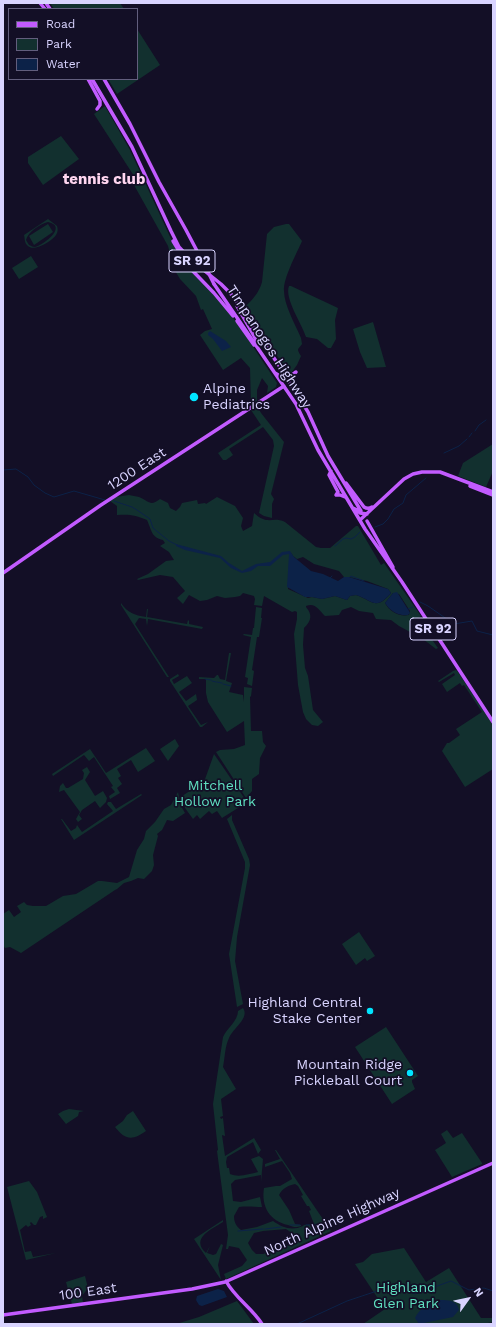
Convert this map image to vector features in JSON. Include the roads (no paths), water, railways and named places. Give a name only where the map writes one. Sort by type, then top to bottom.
[{"type":"main road","points":[[90,80],[100,101],[100,105],[97,109]]},
{"type":"main road","name":"SR 92","points":[[91,80],[104,100],[130,147],[182,257],[188,266],[228,309],[274,371]]},
{"type":"main road","name":"Timpanogos Highway","points":[[105,80],[136,134],[159,182],[205,266],[296,404],[316,446],[360,520]]},
{"type":"main road","name":"SR 92","points":[[108,107],[132,147],[176,242],[191,260],[215,282],[226,288],[234,298],[308,412],[323,447],[360,511]]},
{"type":"main road","points":[[215,282],[231,296],[274,371],[285,379],[296,372]]},
{"type":"main road","name":"1200 East","points":[[3,573],[96,508],[284,386]]},
{"type":"main road","points":[[333,465],[366,509],[370,509],[377,505]]},
{"type":"main road","points":[[330,471],[329,475],[338,492],[336,495],[346,498]]},
{"type":"main road","points":[[360,520],[409,476],[426,471],[440,472],[493,494]]},
{"type":"main road","points":[[360,520],[367,516],[409,478],[426,473],[439,474],[493,494]]},
{"type":"main road","points":[[353,508],[362,514],[368,513]]},
{"type":"main road","name":"SR 92","points":[[360,520],[493,722]]},
{"type":"main road","name":"SR 92","points":[[367,521],[402,582]]},
{"type":"main road","name":"North Alpine Highway","points":[[176,1292],[225,1282],[493,1163]]},
{"type":"main road","points":[[225,1282],[235,1295],[254,1313],[261,1324]]},
{"type":"main road","name":"100 East","points":[[3,1315],[176,1292]]},
{"type":"water","points":[[210,331],[226,341],[231,347],[222,351],[208,335]]},
{"type":"water","points":[[176,544],[221,556],[242,571],[256,564],[270,562],[282,552],[290,551],[294,557],[311,571],[323,574],[338,581],[344,577],[349,577],[388,589],[391,593],[378,603],[371,602],[356,595],[350,596],[347,600],[335,596],[322,599],[305,597],[287,587],[289,554],[283,555],[270,566],[258,566],[251,571],[242,573],[231,568],[220,558],[185,550],[176,546]]},
{"type":"water","points":[[397,592],[410,613],[408,615],[401,615],[395,612],[385,603],[393,593]]},
{"type":"water","points":[[218,1289],[224,1291],[227,1297],[202,1306],[199,1305],[196,1300],[197,1296]]},
{"type":"water","points":[[439,1300],[454,1302],[459,1310],[453,1317],[419,1324],[415,1318],[419,1312],[428,1305]]},
{"type":"waterway","points":[[475,431],[479,425],[486,420]]},
{"type":"waterway","points":[[469,437],[472,433]]},
{"type":"waterway","points":[[444,453],[459,446],[467,439]]},
{"type":"waterway","points":[[3,470],[16,469],[28,477],[34,485],[45,493],[54,497],[74,491],[105,500]]},
{"type":"waterway","points":[[375,527],[383,524],[394,509],[403,503],[406,495],[426,478]]},
{"type":"waterway","points":[[114,501],[132,507],[150,519],[153,528],[169,541],[177,545]]},
{"type":"waterway","points":[[335,546],[343,539],[351,539],[360,532]]},
{"type":"waterway","points":[[350,577],[351,576],[364,581]]},
{"type":"waterway","points":[[420,602],[454,624],[472,621],[477,631],[493,635]]},
{"type":"waterway","points":[[408,609],[413,607]]},
{"type":"waterway","points":[[205,679],[211,680]]},
{"type":"waterway","points":[[212,681],[216,682]]},
{"type":"waterway","points":[[217,682],[222,683]]},
{"type":"waterway","points":[[223,684],[231,686]]},
{"type":"waterway","points":[[306,1225],[325,1223]]},
{"type":"waterway","points":[[290,1225],[300,1225]]},
{"type":"waterway","points":[[265,1229],[281,1227]]},
{"type":"waterway","points":[[238,1231],[263,1229]]},
{"type":"waterway","points":[[406,1291],[415,1294],[451,1281],[469,1290],[484,1288],[493,1291]]},
{"type":"waterway","points":[[297,1324],[347,1301],[383,1289],[388,1291],[402,1291]]},
{"type":"place","name":"Alpine Pediatrics","points":[[194,397]]},
{"type":"place","name":"Highland Central Stake Center","points":[[370,1011]]},
{"type":"place","name":"Mountain Ridge Pickleball Court","points":[[410,1073]]},
{"type":"district","name":"tennis club","points":[[104,180]]},
{"type":"park label","name":"Mitchell Hollow Park","points":[[215,794]]},
{"type":"park label","name":"Highland Glen Park","points":[[406,1296]]}]
